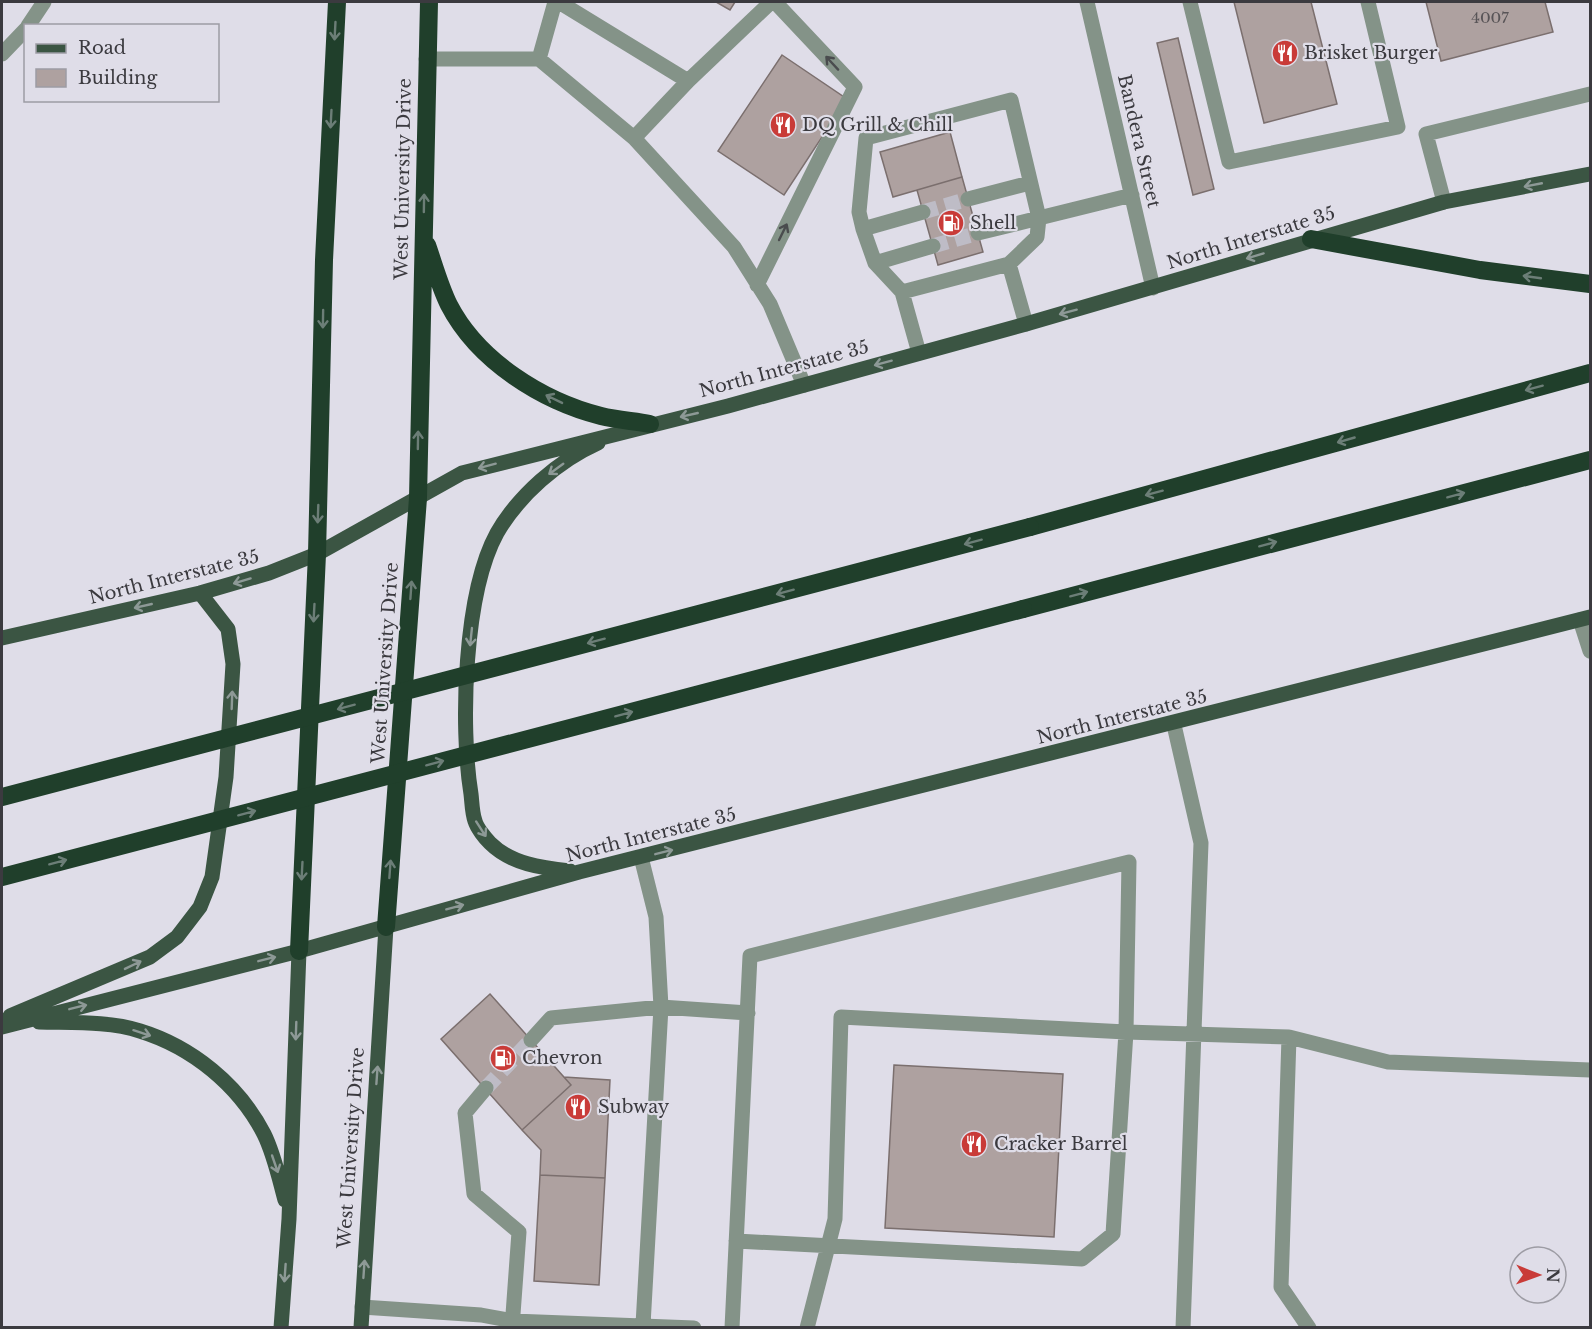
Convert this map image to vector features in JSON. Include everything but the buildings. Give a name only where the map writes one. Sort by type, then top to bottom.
[{"type":"highway","points":[[299,951],[317,554],[324,261],[337,2]]},
{"type":"highway","name":"West University Drive","points":[[386,927],[418,498],[429,2]]},
{"type":"highway","points":[[423,237],[449,306],[476,342],[512,375],[556,401],[601,416],[650,424]]},
{"type":"highway","points":[[1311,239],[1480,270],[1590,284]]},
{"type":"highway","points":[[2,797],[1030,527],[1590,373]]},
{"type":"highway","points":[[2,877],[1590,460]]},
{"type":"main road","name":"North Interstate 35","points":[[2,638],[200,593],[269,573],[317,554],[462,473],[804,385],[1026,324],[1444,202],[1590,174]]},
{"type":"main road","points":[[579,872],[543,868],[509,858],[489,843],[475,821],[467,772],[470,647],[482,572],[497,533],[525,496],[553,470],[590,447],[625,430]]},
{"type":"main road","points":[[2,1019],[150,957],[177,938],[200,907],[212,877],[223,799],[232,720],[233,664],[228,629],[200,593]]},
{"type":"main road","name":"North Interstate 35","points":[[2,1027],[299,951],[579,872],[1585,619]]},
{"type":"main road","name":"West University Drive","points":[[361,1328],[386,927]]},
{"type":"main road","points":[[281,1328],[289,1219],[299,951]]},
{"type":"main road","points":[[21,1021],[86,1023],[139,1030],[184,1050],[216,1071],[243,1103],[264,1134],[278,1172],[289,1219]]},
{"type":"street","points":[[29,24],[44,2]]},
{"type":"street","points":[[539,59],[557,2],[688,81]]},
{"type":"street","points":[[634,138],[688,81],[773,2],[855,87],[757,285]]},
{"type":"street","name":"Bandera Street","points":[[1089,2],[1153,288]]},
{"type":"street","points":[[1190,2],[1229,162],[1398,127],[1426,134],[1590,94]]},
{"type":"street","points":[[1368,2],[1398,127]]},
{"type":"street","points":[[2,54],[24,30]]},
{"type":"street","points":[[426,59],[539,59],[634,138],[734,247],[770,304],[804,385]]},
{"type":"street","points":[[902,292],[1009,264],[1037,237],[1039,218],[1011,100],[866,138],[859,212],[863,229],[875,263],[902,292],[919,353]]},
{"type":"street","points":[[1426,134],[1444,202]]},
{"type":"street","points":[[968,199],[1030,183]]},
{"type":"street","points":[[978,233],[1132,195]]},
{"type":"street","points":[[863,229],[923,212]]},
{"type":"street","points":[[875,263],[933,246]]},
{"type":"street","points":[[1009,264],[1026,324]]},
{"type":"street","points":[[1585,619],[1590,651]]},
{"type":"street","points":[[1174,724],[1201,843],[1183,1328]]},
{"type":"street","points":[[641,857],[656,917],[661,1006],[643,1325]]},
{"type":"street","points":[[732,1328],[736,1241],[748,1012],[750,956],[1130,862],[1126,1032],[1113,1234],[1082,1258],[736,1241]]},
{"type":"street","points":[[531,1040],[551,1018],[661,1006],[748,1012]]},
{"type":"street","points":[[807,1328],[835,1220],[841,1017],[1126,1032],[1195,1032],[1289,1037],[1388,1062],[1590,1070]]},
{"type":"street","points":[[1289,1037],[1281,1287],[1309,1328]]},
{"type":"street","points":[[486,1088],[465,1113],[474,1194],[519,1232],[513,1324]]},
{"type":"street","points":[[362,1307],[481,1315],[513,1324],[643,1325],[694,1328]]},
{"type":"tunnel","points":[[923,212],[968,199]]},
{"type":"tunnel","points":[[933,246],[978,233]]},
{"type":"tunnel","points":[[486,1088],[531,1040]]},
{"type":"place","name":"Brisket Burger","points":[[1285,53]]},
{"type":"place","name":"DQ Grill & Chill","points":[[783,125]]},
{"type":"place","name":"Shell","points":[[951,223]]},
{"type":"place","name":"Chevron","points":[[503,1058]]},
{"type":"place","name":"Subway","points":[[578,1107]]},
{"type":"place","name":"Cracker Barrel","points":[[974,1144]]}]
